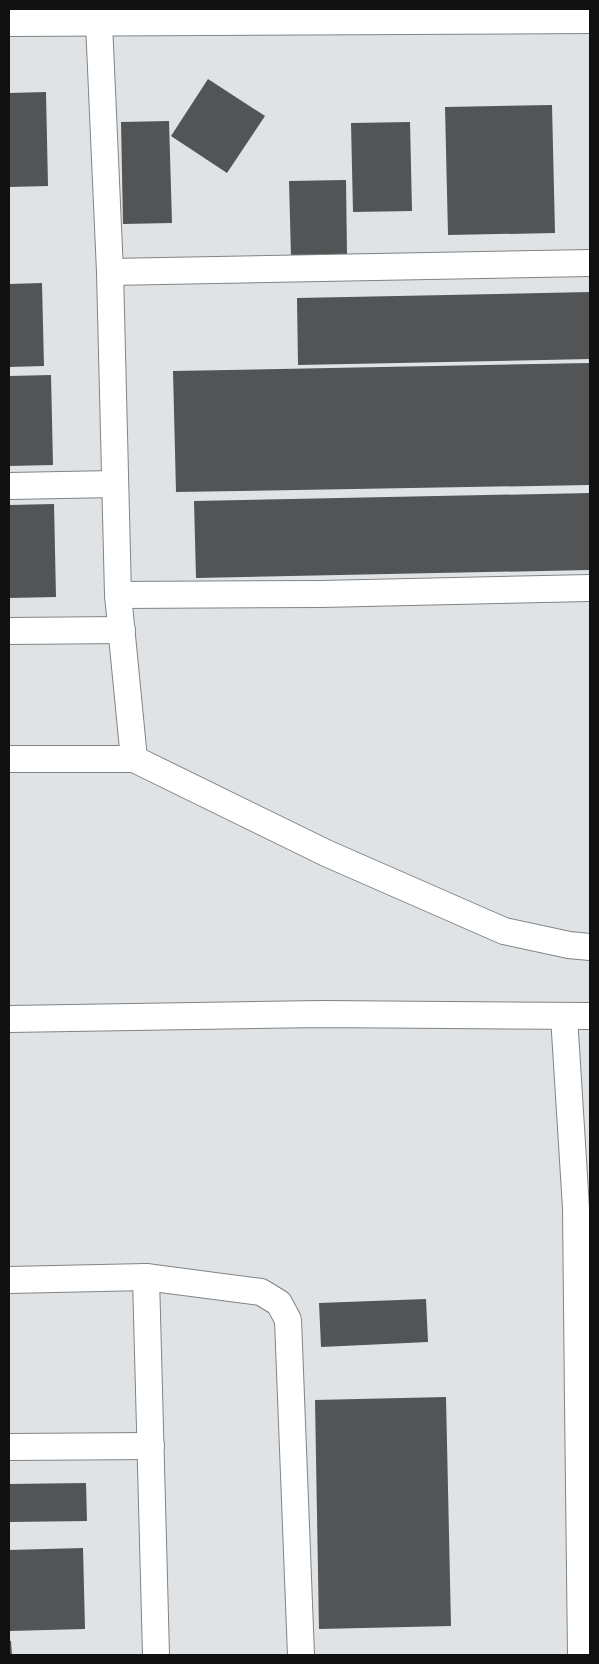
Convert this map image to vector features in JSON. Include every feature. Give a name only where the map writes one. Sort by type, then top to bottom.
[{"type":"lane","points":[[9,24],[590,20]]},
{"type":"lane","points":[[99,22],[110,272],[118,595],[134,759]]},
{"type":"lane","points":[[110,272],[590,263]]},
{"type":"lane","points":[[9,486],[115,484]]},
{"type":"lane","points":[[118,595],[330,594],[590,588]]},
{"type":"lane","points":[[9,631],[122,630]]},
{"type":"lane","points":[[9,759],[134,759],[326,854],[504,931],[569,945],[590,947]]},
{"type":"lane","points":[[9,1019],[322,1014],[590,1016]]},
{"type":"lane","points":[[564,1016],[576,1208],[584,1401],[581,1655]]},
{"type":"lane","points":[[146,1278],[156,1655]]},
{"type":"lane","points":[[9,1280],[146,1278],[261,1292],[279,1303],[288,1320],[301,1655]]},
{"type":"lane","points":[[9,1446],[151,1446]]},
{"type":"building","points":[[208,79],[265,116],[227,173],[171,136]]},
{"type":"building","points":[[46,92],[48,186],[9,187],[9,93]]},
{"type":"building","points":[[552,105],[555,233],[448,235],[445,107]]},
{"type":"building","points":[[169,121],[172,223],[123,224],[121,122]]},
{"type":"building","points":[[410,122],[412,211],[353,212],[351,123]]},
{"type":"building","points":[[346,180],[347,256],[291,257],[289,181]]},
{"type":"building","points":[[42,283],[44,366],[9,367],[9,284]]},
{"type":"building","points":[[590,292],[590,359],[298,365],[297,298]]},
{"type":"building","points":[[590,363],[590,485],[176,492],[173,371]]},
{"type":"building","points":[[51,375],[53,465],[9,466],[9,376]]},
{"type":"building","points":[[590,493],[590,570],[196,578],[194,501]]},
{"type":"building","points":[[54,504],[56,597],[9,598],[9,505]]},
{"type":"building","points":[[426,1299],[428,1342],[321,1347],[319,1303]]},
{"type":"building","points":[[446,1397],[451,1626],[319,1629],[315,1400]]},
{"type":"building","points":[[86,1483],[87,1521],[9,1522],[9,1484]]},
{"type":"building","points":[[83,1548],[85,1629],[9,1631],[9,1550]]},
{"type":"building","points":[[9,1641],[11,1641],[12,1655],[9,1655]]}]
